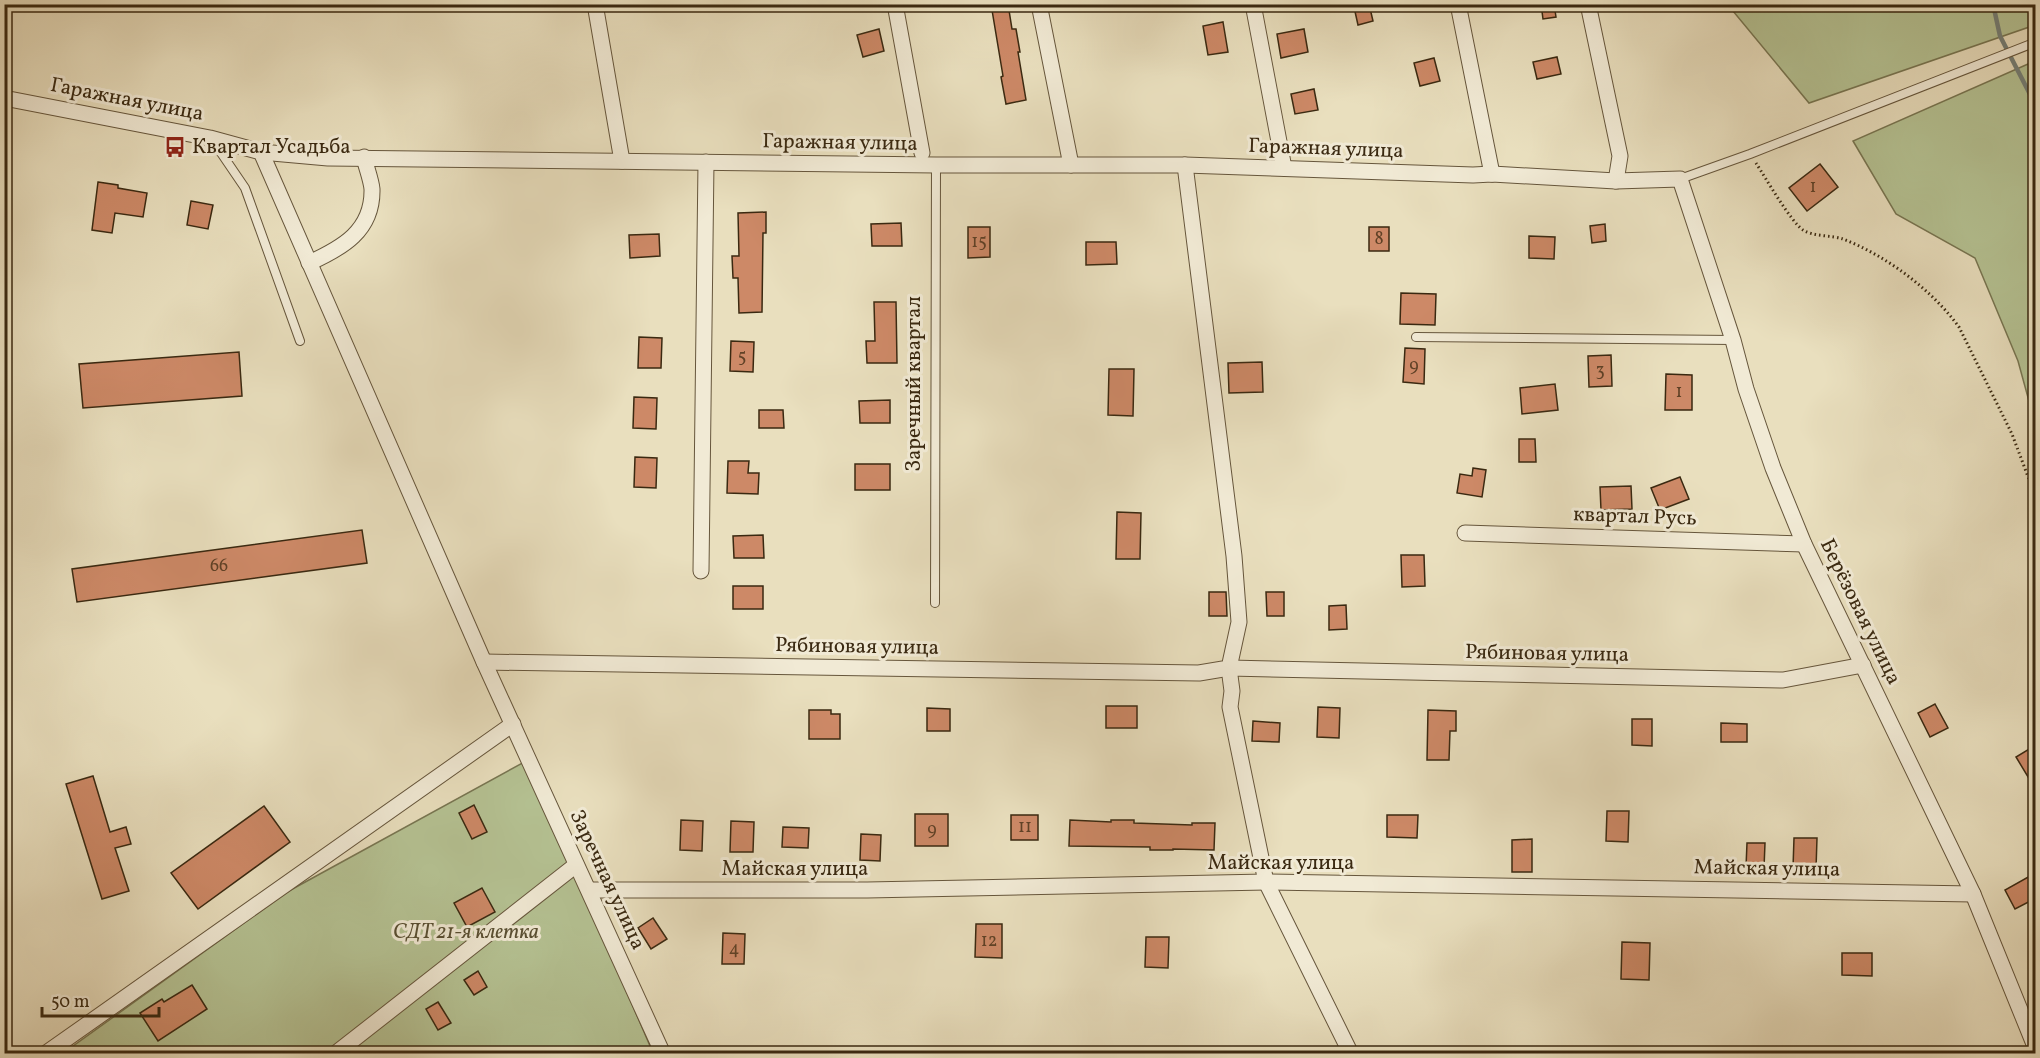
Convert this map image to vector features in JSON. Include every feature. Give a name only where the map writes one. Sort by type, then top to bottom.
[{"type":"street","points":[[595,4],[622,161]]},
{"type":"street","points":[[895,4],[922,153]]},
{"type":"street","points":[[1039,4],[1071,165]]},
{"type":"street","points":[[1253,4],[1284,168]]},
{"type":"street","points":[[1458,4],[1492,174]]},
{"type":"street","points":[[1588,4],[1620,156],[1616,181]]},
{"type":"street","name":"Гаражная улица","points":[[4,98],[210,138],[261,152],[328,158],[936,165],[1185,165],[1492,174],[1616,181],[1680,179]]},
{"type":"street","name":"Заречная улица","points":[[261,152],[484,663],[663,1053]]},
{"type":"street","points":[[309,263],[335,251],[356,235],[369,213],[372,188],[364,157]]},
{"type":"street","points":[[701,571],[706,162]]},
{"type":"street","points":[[1185,165],[1234,556],[1239,622],[1228,668],[1232,691],[1230,707],[1266,882],[1351,1053]]},
{"type":"street","name":"Берёзовая улица","points":[[1680,179],[1733,340],[1746,389],[1773,468],[1804,544],[1973,894],[2036,1050]]},
{"type":"street","name":"квартал Русь","points":[[1465,533],[1804,544]]},
{"type":"street","name":"Рябиновая улица","points":[[484,663],[1199,673],[1228,668],[1783,680],[1863,665]]},
{"type":"street","points":[[45,1053],[513,724]]},
{"type":"street","points":[[336,1053],[576,865]]},
{"type":"street","name":"Майская улица","points":[[589,890],[867,890],[1266,882],[1973,894]]},
{"type":"lane","points":[[1680,179],[1750,154],[2036,42]]},
{"type":"lane","points":[[210,138],[245,188],[300,341]]},
{"type":"lane","name":"Заречный квартал","points":[[935,603],[936,165]]},
{"type":"lane","points":[[1416,337],[1733,340]]},
{"type":"path","points":[[1750,154],[1803,230],[1842,239],[1879,257],[1910,279],[1947,311],[1959,327],[2012,434],[2036,498]]},
{"type":"green space","points":[[1728,5],[2035,5],[2035,25],[1809,103]]},
{"type":"green space","points":[[2035,61],[2035,423],[2018,361],[1975,258],[1896,214],[1853,141]]},
{"type":"green space","name":"СДТ 21-я клетка","points":[[528,760],[653,1053],[62,1054],[287,892]]},
{"type":"building","points":[[991,4],[1008,4],[1012,29],[1016,29],[1026,100],[1006,104]]},
{"type":"building","points":[[1369,4],[1373,21],[1358,25],[1354,7]]},
{"type":"building","points":[[1541,4],[1554,4],[1556,17],[1543,19]]},
{"type":"building","points":[[1223,22],[1228,52],[1208,55],[1203,26]]},
{"type":"building","points":[[879,29],[884,51],[863,57],[857,35]]},
{"type":"building","points":[[1304,29],[1308,52],[1281,58],[1277,34]]},
{"type":"building","points":[[1557,57],[1561,74],[1537,79],[1533,62]]},
{"type":"building","points":[[1434,58],[1440,81],[1420,86],[1414,63]]},
{"type":"building","points":[[1314,89],[1318,110],[1295,114],[1291,94]]},
{"type":"building","points":[[1820,164],[1838,187],[1807,211],[1789,188]]},
{"type":"building","points":[[98,182],[147,193],[143,217],[115,213],[112,233],[92,230]]},
{"type":"building","points":[[191,201],[213,205],[208,229],[187,225]]},
{"type":"building","points":[[766,212],[766,233],[763,233],[762,312],[739,313],[738,278],[733,278],[732,256],[739,256],[738,213]]},
{"type":"building","points":[[901,223],[902,246],[872,246],[871,224]]},
{"type":"building","points":[[1605,224],[1606,241],[1592,243],[1590,226]]},
{"type":"building","points":[[968,227],[990,227],[990,257],[968,258]]},
{"type":"building","points":[[1369,227],[1389,227],[1389,251],[1369,251]]},
{"type":"building","points":[[659,234],[660,256],[630,258],[629,235]]},
{"type":"building","points":[[1529,236],[1555,237],[1554,259],[1529,258]]},
{"type":"building","points":[[1086,242],[1116,242],[1117,264],[1086,265]]},
{"type":"building","points":[[1401,293],[1436,294],[1435,325],[1400,324]]},
{"type":"building","points":[[874,302],[896,302],[897,363],[867,363],[866,341],[875,341]]},
{"type":"building","points":[[639,337],[662,338],[661,368],[638,368]]},
{"type":"building","points":[[731,341],[754,342],[753,372],[730,371]]},
{"type":"building","points":[[1405,348],[1425,349],[1424,384],[1403,382]]},
{"type":"building","points":[[239,352],[242,396],[83,408],[79,364]]},
{"type":"building","points":[[1611,355],[1612,386],[1589,387],[1588,356]]},
{"type":"building","points":[[1262,362],[1263,392],[1229,393],[1228,363]]},
{"type":"building","points":[[1109,369],[1134,369],[1133,416],[1108,415]]},
{"type":"building","points":[[1666,374],[1692,375],[1692,410],[1665,410]]},
{"type":"building","points":[[1555,384],[1558,410],[1522,414],[1520,388]]},
{"type":"building","points":[[634,397],[657,398],[656,429],[633,428]]},
{"type":"building","points":[[890,400],[890,423],[860,423],[859,401]]},
{"type":"building","points":[[759,410],[783,410],[784,428],[759,428]]},
{"type":"building","points":[[1519,439],[1535,439],[1536,462],[1519,462]]},
{"type":"building","points":[[635,457],[657,458],[656,488],[634,487]]},
{"type":"building","points":[[728,461],[749,461],[748,473],[759,473],[758,494],[727,493]]},
{"type":"building","points":[[855,464],[890,464],[890,490],[855,490]]},
{"type":"building","points":[[1473,468],[1486,470],[1482,497],[1457,493],[1460,474],[1472,476]]},
{"type":"building","points":[[1680,477],[1689,499],[1660,510],[1651,488]]},
{"type":"building","points":[[1631,486],[1632,509],[1601,510],[1600,487]]},
{"type":"building","points":[[1117,512],[1141,513],[1140,559],[1116,559]]},
{"type":"building","points":[[362,530],[367,563],[77,602],[72,569]]},
{"type":"building","points":[[763,535],[764,558],[734,558],[733,536]]},
{"type":"building","points":[[1401,555],[1424,555],[1425,586],[1402,587]]},
{"type":"building","points":[[733,586],[763,586],[763,609],[733,609]]},
{"type":"building","points":[[1209,592],[1226,592],[1227,616],[1209,616]]},
{"type":"building","points":[[1266,592],[1284,592],[1284,616],[1267,616]]},
{"type":"building","points":[[1346,605],[1347,629],[1329,630],[1329,606]]},
{"type":"building","points":[[1935,704],[1948,728],[1930,737],[1918,713]]},
{"type":"building","points":[[1106,706],[1137,706],[1137,728],[1106,728]]},
{"type":"building","points":[[1318,707],[1340,708],[1339,738],[1317,737]]},
{"type":"building","points":[[927,708],[950,709],[950,731],[927,731]]},
{"type":"building","points":[[809,710],[831,710],[831,714],[840,714],[840,739],[809,739]]},
{"type":"building","points":[[1428,710],[1456,711],[1456,731],[1450,731],[1449,760],[1427,760]]},
{"type":"building","points":[[1632,719],[1652,719],[1652,746],[1632,745]]},
{"type":"building","points":[[1253,721],[1280,723],[1279,742],[1252,741]]},
{"type":"building","points":[[1721,723],[1747,724],[1747,742],[1721,742]]},
{"type":"building","points":[[2036,745],[2036,790],[2016,757]]},
{"type":"building","points":[[93,776],[110,832],[126,827],[131,844],[115,848],[129,891],[102,899],[66,784]]},
{"type":"building","points":[[474,805],[487,832],[472,839],[459,813]]},
{"type":"building","points":[[264,806],[290,842],[198,909],[171,873]]},
{"type":"building","points":[[1607,811],[1629,811],[1628,842],[1606,841]]},
{"type":"building","points":[[915,814],[948,814],[948,846],[915,846]]},
{"type":"building","points":[[1011,815],[1038,815],[1038,840],[1011,840]]},
{"type":"building","points":[[1387,815],[1418,815],[1417,838],[1387,837]]},
{"type":"building","points":[[681,820],[703,821],[702,851],[680,850]]},
{"type":"building","points":[[1070,820],[1111,822],[1111,820],[1134,820],[1134,823],[1192,825],[1192,823],[1215,823],[1214,850],[1069,846]]},
{"type":"building","points":[[731,821],[754,822],[753,852],[730,852]]},
{"type":"building","points":[[783,827],[809,828],[808,848],[782,847]]},
{"type":"building","points":[[861,834],[881,835],[880,861],[860,860]]},
{"type":"building","points":[[1794,838],[1817,838],[1816,869],[1793,868]]},
{"type":"building","points":[[1532,839],[1532,872],[1512,872],[1512,840]]},
{"type":"building","points":[[1747,843],[1765,843],[1764,868],[1746,867]]},
{"type":"building","points":[[2030,876],[2036,886],[2036,898],[2015,909],[2005,890]]},
{"type":"building","points":[[482,888],[495,912],[467,927],[454,903]]},
{"type":"building","points":[[653,918],[667,939],[651,949],[638,928]]},
{"type":"building","points":[[976,924],[1002,924],[1002,958],[975,957]]},
{"type":"building","points":[[723,933],[745,934],[744,964],[722,964]]},
{"type":"building","points":[[1146,937],[1169,937],[1168,968],[1145,967]]},
{"type":"building","points":[[1622,942],[1650,943],[1649,980],[1621,979]]},
{"type":"building","points":[[1842,953],[1872,953],[1872,976],[1842,975]]},
{"type":"building","points":[[478,971],[487,987],[474,995],[464,980]]},
{"type":"building","points":[[192,985],[207,1009],[158,1041],[140,1013],[162,999],[164,1002]]},
{"type":"building","points":[[438,1002],[451,1023],[438,1030],[426,1009]]},
{"type":"waterway","points":[[1993,4],[2000,36],[2036,106]]},
{"type":"place","name":"Квартал Усадьба","points":[[175,147]]}]
